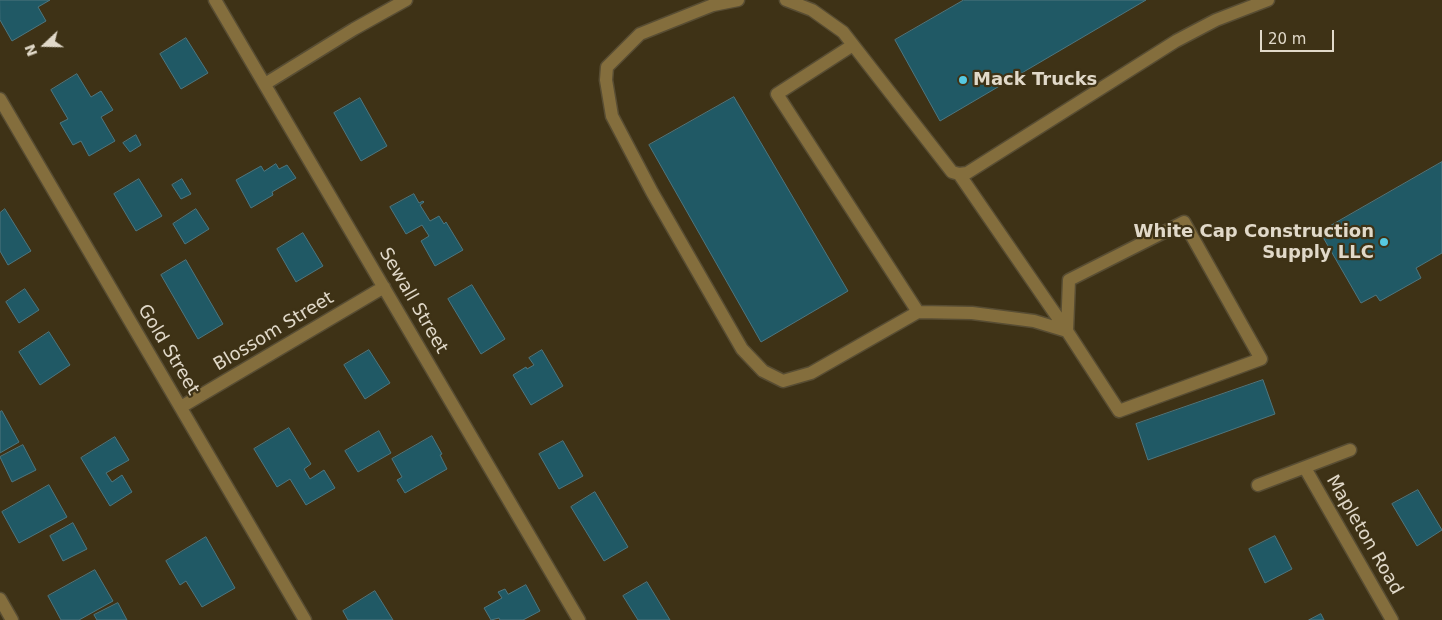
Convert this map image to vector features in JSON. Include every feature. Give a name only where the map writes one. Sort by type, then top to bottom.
[{"type":"street","name":"Sewall Street","points":[[215,0],[579,620]]},
{"type":"street","points":[[265,84],[354,29],[406,0]]},
{"type":"street","points":[[738,0],[714,5],[640,34],[608,67],[606,80],[612,116],[652,192],[742,349],[763,371],[783,381],[811,373],[918,312],[972,313],[1034,321],[1068,331]]},
{"type":"street","points":[[786,0],[812,10],[843,32],[952,172],[959,174],[967,173],[1176,41],[1216,20],[1268,0]]},
{"type":"street","points":[[853,45],[777,94],[918,312]]},
{"type":"street","name":"Gold Street","points":[[0,99],[305,620]]},
{"type":"street","points":[[959,174],[1068,331],[1119,411],[1261,359],[1184,222],[1069,280],[1068,331]]},
{"type":"street","name":"Blossom Street","points":[[182,407],[384,286]]},
{"type":"street","points":[[1258,484],[1350,450]]},
{"type":"street","name":"Mapleton Road","points":[[1305,468],[1392,620]]},
{"type":"street","points":[[0,599],[12,620]]},
{"type":"building","points":[[0,0],[50,0],[38,7],[46,21],[12,41],[0,20]]},
{"type":"building","name":"Mack Trucks","points":[[964,0],[1146,0],[940,121],[895,40]]},
{"type":"building","points":[[186,38],[208,73],[181,89],[160,54]]},
{"type":"building","points":[[77,74],[91,97],[101,91],[113,110],[101,117],[115,141],[89,156],[81,141],[73,145],[60,123],[68,119],[51,90]]},
{"type":"building","points":[[734,97],[848,291],[761,342],[649,145]]},
{"type":"building","points":[[360,98],[387,146],[361,161],[334,113]]},
{"type":"building","points":[[136,135],[141,145],[130,152],[123,143]]},
{"type":"building","name":"White Cap Construction Supply LLC","points":[[1442,162],[1442,253],[1416,268],[1421,278],[1380,301],[1376,295],[1361,303],[1320,232]]},
{"type":"building","points":[[276,164],[279,169],[287,165],[296,178],[272,192],[273,195],[251,208],[236,180],[261,166],[264,171]]},
{"type":"building","points":[[139,179],[162,216],[136,231],[114,194]]},
{"type":"building","points":[[182,179],[191,194],[181,199],[172,185]]},
{"type":"building","points":[[414,194],[419,203],[424,202],[420,205],[430,221],[439,216],[444,224],[446,222],[463,250],[435,266],[421,241],[429,236],[422,225],[406,234],[390,207]]},
{"type":"building","points":[[5,209],[31,251],[8,265],[0,251],[0,213]]},
{"type":"building","points":[[196,209],[209,229],[185,244],[173,224]]},
{"type":"building","points":[[303,233],[323,266],[296,282],[277,249]]},
{"type":"building","points":[[186,260],[223,324],[198,339],[161,275]]},
{"type":"building","points":[[472,285],[505,339],[481,354],[448,299]]},
{"type":"building","points":[[25,289],[39,310],[19,323],[6,302]]},
{"type":"building","points":[[49,332],[70,365],[40,385],[19,352]]},
{"type":"building","points":[[369,350],[390,383],[365,399],[344,365]]},
{"type":"building","points":[[542,350],[563,386],[531,405],[513,375],[526,367],[527,369],[534,365],[529,358]]},
{"type":"building","points":[[1263,380],[1275,414],[1148,460],[1136,424]]},
{"type":"building","points":[[2,411],[19,442],[0,453],[0,412]]},
{"type":"building","points":[[289,428],[311,464],[304,469],[310,479],[324,470],[335,488],[306,505],[290,479],[277,487],[254,449]]},
{"type":"building","points":[[379,431],[391,453],[358,472],[345,451]]},
{"type":"building","points":[[432,436],[442,454],[440,455],[447,469],[405,493],[397,480],[402,477],[392,459]]},
{"type":"building","points":[[115,437],[129,460],[106,473],[112,482],[122,475],[132,492],[110,506],[81,458]]},
{"type":"building","points":[[563,441],[583,476],[559,489],[539,454]]},
{"type":"building","points":[[23,445],[36,470],[12,482],[0,457]]},
{"type":"building","points":[[49,485],[67,517],[19,543],[2,512]]},
{"type":"building","points":[[1418,490],[1442,530],[1417,546],[1392,504]]},
{"type":"building","points":[[595,492],[628,547],[604,561],[571,507]]},
{"type":"building","points":[[73,523],[87,549],[63,561],[50,536]]},
{"type":"building","points":[[1275,536],[1292,569],[1265,583],[1249,549]]},
{"type":"building","points":[[206,537],[235,588],[202,607],[186,581],[180,585],[166,561]]},
{"type":"building","points":[[95,570],[113,601],[79,620],[61,620],[48,596]]},
{"type":"building","points":[[647,582],[670,620],[638,620],[623,596]]},
{"type":"building","points":[[526,585],[540,611],[523,620],[500,620],[499,618],[491,620],[484,608],[502,598],[498,592],[505,589],[508,594]]},
{"type":"building","points":[[375,591],[393,620],[348,620],[343,611]]},
{"type":"building","points":[[118,603],[127,620],[97,620],[94,615]]},
{"type":"building","points":[[1321,614],[1324,620],[1309,620]]},
{"type":"place","name":"Mack Trucks","points":[[963,80]]},
{"type":"place","name":"White Cap Construction Supply LLC","points":[[1384,242]]}]
